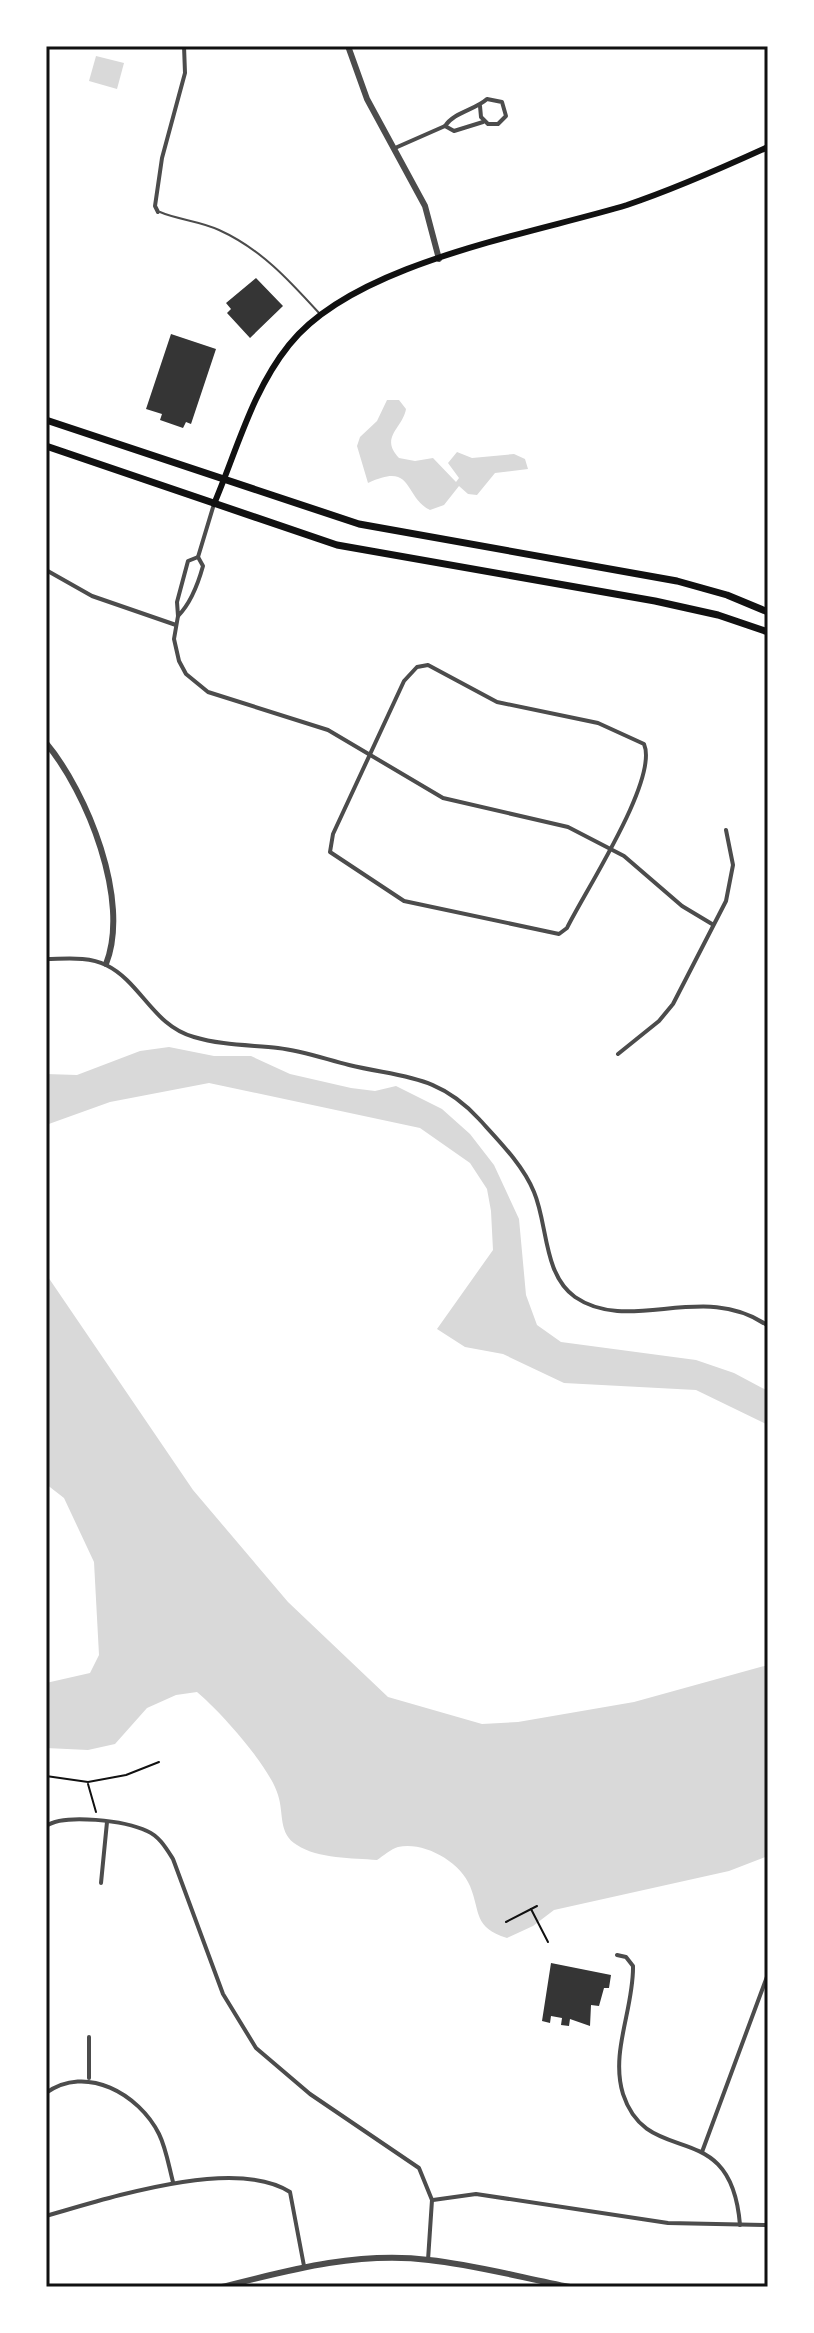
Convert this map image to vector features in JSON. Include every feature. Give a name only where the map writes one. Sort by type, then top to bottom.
[{"type":"main road","points":[[214,504],[267,375],[290,343],[320,314],[354,291],[439,259],[630,204],[768,147]]},
{"type":"main road","points":[[46,420],[359,524],[677,581],[727,595],[768,612]]},
{"type":"main road","points":[[46,446],[337,545],[655,601],[718,615],[768,632]]},
{"type":"street","points":[[158,212],[155,206],[162,158],[185,73],[184,46]]},
{"type":"street","points":[[348,46],[367,99],[425,206],[439,259]]},
{"type":"street","points":[[395,148],[445,126],[449,120],[492,98],[505,106],[503,121],[493,125],[484,121],[460,131],[445,126]]},
{"type":"street","points":[[480,106],[484,121]]},
{"type":"street","points":[[178,616],[188,606],[203,566],[198,557],[214,504]]},
{"type":"street","points":[[198,557],[188,561],[176,625],[179,661],[186,674],[208,692],[309,722],[443,798],[476,808],[552,821],[610,847],[639,867],[682,906],[712,924]]},
{"type":"street","points":[[46,570],[92,596],[176,625]]},
{"type":"street","points":[[183,583],[194,588]]},
{"type":"street","points":[[428,665],[497,702],[616,728],[644,744],[648,762],[636,798],[567,928],[559,934],[404,901],[330,852],[333,834],[370,754],[410,672],[428,665]]},
{"type":"street","points":[[46,743],[75,786],[102,853],[112,914],[111,951],[106,964]]},
{"type":"street","points":[[618,1054],[659,1021],[673,1004],[731,885],[733,865],[726,830]]},
{"type":"street","points":[[46,959],[74,958],[106,964],[125,979],[160,1018],[190,1037],[294,1050],[366,1069],[417,1076],[454,1096],[478,1118],[527,1177],[557,1276],[567,1290],[583,1301],[619,1311],[723,1305],[747,1313],[768,1326]]},
{"type":"street","points":[[46,1826],[65,1819],[107,1822],[147,1831],[161,1841],[173,1859],[223,1994],[256,2048],[322,2103],[408,2158],[428,2183],[432,2200],[428,2260]]},
{"type":"street","points":[[101,1883],[107,1822]]},
{"type":"street","points":[[617,1955],[626,1957],[633,1966],[619,2067],[627,2104],[653,2133],[702,2152],[723,2168],[738,2195],[740,2225]]},
{"type":"street","points":[[702,2152],[768,1974]]},
{"type":"street","points":[[89,2037],[89,2079]]},
{"type":"street","points":[[46,2093],[66,2083],[89,2079],[119,2091],[143,2112],[160,2135],[173,2182]]},
{"type":"street","points":[[46,2216],[173,2182],[237,2179],[276,2183],[290,2192],[304,2266]]},
{"type":"street","points":[[432,2200],[476,2194],[668,2223],[768,2225]]},
{"type":"street","points":[[222,2287],[304,2266],[370,2259],[428,2260],[570,2287]]},
{"type":"lane","points":[[158,212],[193,220],[245,243],[267,259],[320,314]]},
{"type":"path","points":[[46,1776],[88,1782],[126,1775],[159,1762]]},
{"type":"path","points":[[88,1782],[96,1814]]},
{"type":"path","points":[[506,1922],[537,1906]]},
{"type":"path","points":[[531,1909],[548,1942]]},
{"type":"shaded area","points":[[96,56],[124,63],[117,89],[89,81]]},
{"type":"shaded area","points":[[387,400],[399,400],[406,409],[391,444],[399,458],[415,461],[433,458],[456,482],[459,478],[448,463],[457,452],[472,458],[514,454],[525,459],[528,469],[495,473],[477,495],[468,494],[459,486],[444,505],[430,510],[421,504],[401,478],[383,477],[368,483],[357,446],[360,437],[377,421]]},
{"type":"shaded area","points":[[169,1047],[214,1056],[251,1056],[290,1074],[351,1088],[375,1091],[396,1086],[442,1109],[470,1134],[494,1165],[519,1219],[526,1295],[537,1325],[561,1342],[696,1360],[734,1373],[768,1391],[768,1425],[696,1390],[564,1383],[503,1354],[465,1347],[437,1329],[493,1250],[491,1211],[487,1189],[470,1163],[420,1128],[209,1083],[110,1102],[46,1125],[46,1074],[77,1075],[140,1051]]},
{"type":"shaded area","points":[[46,1274],[193,1490],[288,1602],[388,1697],[482,1724],[518,1722],[634,1702],[768,1665],[768,1856],[729,1871],[554,1910],[533,1926],[507,1938],[483,1924],[470,1886],[458,1869],[429,1850],[408,1846],[395,1848],[377,1860],[325,1855],[297,1845],[284,1829],[278,1795],[265,1770],[231,1726],[197,1692],[176,1695],[147,1708],[115,1744],[88,1750],[46,1748],[46,1683],[90,1673],[99,1655],[94,1562],[64,1498],[46,1484]]},
{"type":"building","points":[[256,278],[283,306],[250,338],[227,313],[231,309],[226,303]]},
{"type":"building","points":[[171,334],[216,349],[191,424],[186,422],[183,428],[160,420],[162,414],[146,409]]},
{"type":"building","points":[[551,1963],[611,1975],[609,1988],[604,1988],[599,2006],[591,2005],[590,2026],[570,2019],[569,2026],[561,2025],[562,2018],[551,2016],[550,2023],[542,2021]]}]
